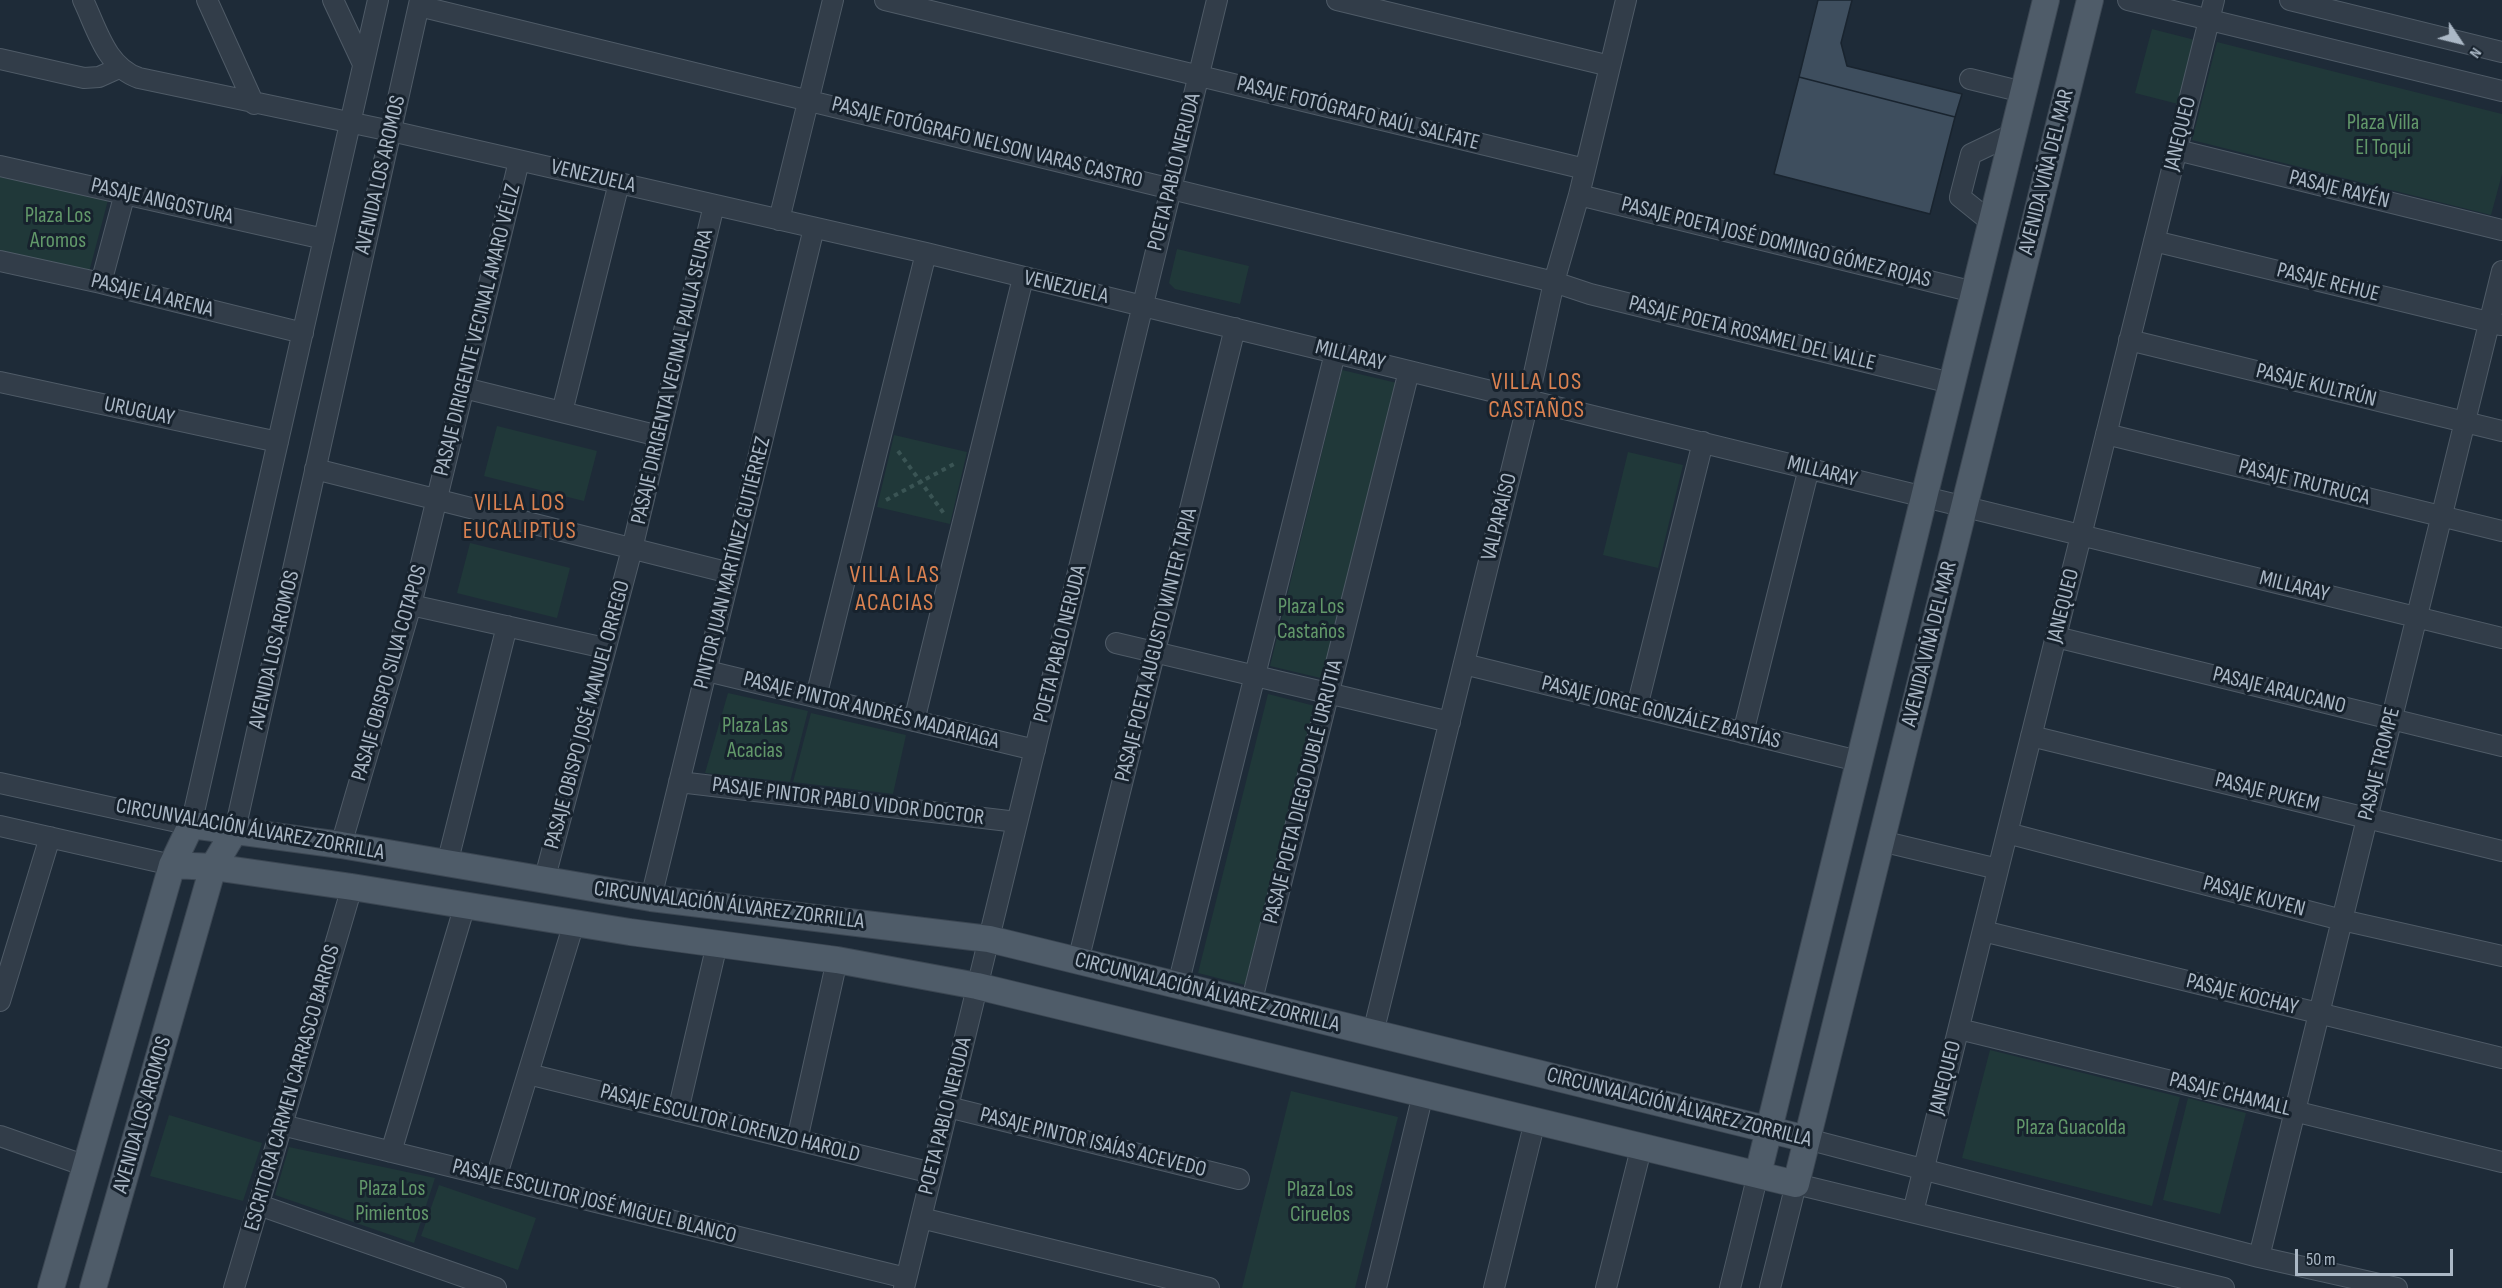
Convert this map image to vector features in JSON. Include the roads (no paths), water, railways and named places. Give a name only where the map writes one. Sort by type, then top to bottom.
[{"type":"main road","name":"AVENIDA VIÑA DEL MAR","points":[[1758,1174],[2046,0]]},
{"type":"main road","name":"AVENIDA VIÑA DEL MAR","points":[[1796,1184],[2090,0]]},
{"type":"main road","name":"CIRCUNVALACIÓN ÁLVAREZ ZORRILLA","points":[[191,825],[340,845],[651,898],[989,939],[1807,1139]]},
{"type":"main road","name":"AVENIDA LOS AROMOS","points":[[51,1288],[172,865],[191,825]]},
{"type":"main road","name":"AVENIDA LOS AROMOS","points":[[93,1288],[213,867],[235,830]]},
{"type":"main road","name":"CIRCUNVALACIÓN ÁLVAREZ ZORRILLA","points":[[172,865],[213,867],[352,887],[574,923],[837,960],[977,986],[1796,1184]]},
{"type":"street","points":[[0,59],[84,78],[99,77],[119,68],[108,52],[83,0]]},
{"type":"street","points":[[207,0],[254,104]]},
{"type":"street","points":[[333,0],[363,64]]},
{"type":"street","name":"AVENIDA LOS AROMOS","points":[[191,825],[378,0]]},
{"type":"street","points":[[779,220],[833,0]]},
{"type":"street","name":"PASAJE FOTÓGRAFO RAÚL SALFATE","points":[[885,0],[1585,169]]},
{"type":"street","name":"POETA PABLO NERUDA","points":[[905,1283],[1217,0]]},
{"type":"street","points":[[1337,0],[1610,66]]},
{"type":"street","name":"VALPARAÍSO","points":[[1373,1033],[1528,400],[1554,282],[1579,195],[1626,0]]},
{"type":"street","points":[[2128,0],[2502,92]]},
{"type":"street","name":"JANEQUEO","points":[[1913,1212],[2214,0]]},
{"type":"street","points":[[2290,0],[2502,52]]},
{"type":"street","name":"AVENIDA LOS AROMOS","points":[[235,830],[420,3]]},
{"type":"street","name":"PASAJE FOTÓGRAFO NELSON VARAS CASTRO","points":[[420,3],[1554,282]]},
{"type":"street","name":"VENEZUELA","points":[[119,68],[139,78],[519,160],[926,253],[1142,306]]},
{"type":"street","points":[[1970,79],[2023,92]]},
{"type":"street","points":[[1991,222],[1960,197],[1971,154],[2013,134]]},
{"type":"street","name":"PASAJE RAYÉN","points":[[2177,150],[2502,230]]},
{"type":"street","name":"PASAJE DIRIGENTE VECINAL AMARO VÉLIZ","points":[[437,500],[519,160]]},
{"type":"street","name":"PASAJE ANGOSTURA","points":[[0,166],[324,239]]},
{"type":"street","points":[[562,412],[618,183]]},
{"type":"street","points":[[100,283],[125,193]]},
{"type":"street","name":"PASAJE POETA JOSÉ DOMINGO GÓMEZ ROJAS","points":[[1579,195],[1974,292]]},
{"type":"street","name":"PASAJE DIRIGENTA VECINAL PAULA SEURA","points":[[632,549],[714,205]]},
{"type":"street","name":"PINTOR JUAN MARTÍNEZ GUTIÉRREZ","points":[[651,898],[814,228]]},
{"type":"street","name":"PASAJE REHUE","points":[[2154,241],[2496,324]]},
{"type":"street","points":[[816,698],[926,253]]},
{"type":"street","name":"PASAJE LA ARENA","points":[[0,261],[303,333]]},
{"type":"street","name":"PASAJE TROMPE","points":[[2259,1257],[2441,516],[2465,422],[2496,324],[2502,271]]},
{"type":"street","points":[[914,721],[1023,278]]},
{"type":"street","name":"PASAJE POETA ROSAMEL DEL VALLE","points":[[1554,282],[1579,291],[1951,382]]},
{"type":"street","name":"MILLARAY","points":[[1142,306],[2502,638]]},
{"type":"street","name":"PASAJE POETA AUGUSTO WINTER TAPIA","points":[[1078,961],[1235,328]]},
{"type":"street","name":"PASAJE KULTRÚN","points":[[2129,340],[2502,431]]},
{"type":"street","points":[[1178,986],[1335,353]]},
{"type":"street","name":"PASAJE POETA DIEGO DUBLÉ URRUTIA","points":[[1251,1004],[1409,371]]},
{"type":"street","name":"URUGUAY","points":[[0,382],[278,442]]},
{"type":"street","points":[[464,388],[659,436]]},
{"type":"street","name":"PASAJE TRUTRUCA","points":[[2106,434],[2502,531]]},
{"type":"street","points":[[1637,707],[1703,442]]},
{"type":"street","points":[[1743,733],[1809,468]]},
{"type":"street","points":[[315,469],[730,573]]},
{"type":"street","name":"PASAJE OBISPO SILVA COTAPOS","points":[[340,845],[411,605],[437,500]]},
{"type":"street","name":"PASAJE OBISPO JOSÉ MANUEL ORREGO","points":[[543,881],[632,549]]},
{"type":"street","points":[[411,605],[605,648]]},
{"type":"street","points":[[447,864],[507,626]]},
{"type":"street","name":"PASAJE ARAUCANO","points":[[2056,637],[2502,746]]},
{"type":"street","points":[[1116,643],[1450,722]]},
{"type":"street","name":"PASAJE JORGE GONZÁLEZ BASTÍAS","points":[[1464,664],[1858,761]]},
{"type":"street","name":"PASAJE PINTOR ANDRÉS MADARIAGA","points":[[707,671],[1035,750]]},
{"type":"street","name":"PASAJE PUKEM","points":[[2031,736],[2502,851]]},
{"type":"street","name":"PASAJE PINTOR PABLO VIDOR DOCTOR","points":[[679,782],[1017,822]]},
{"type":"street","name":"CIRCUNVALACIÓN ÁLVAREZ ZORRILLA","points":[[0,783],[191,825]]},
{"type":"street","name":"CIRCUNVALACIÓN ÁLVAREZ ZORRILLA","points":[[0,826],[172,865]]},
{"type":"street","name":"PASAJE KUYEN","points":[[2007,833],[2342,920],[2502,956]]},
{"type":"street","points":[[0,1000],[50,837]]},
{"type":"street","points":[[1881,841],[1998,869]]},
{"type":"street","name":"ESCRITORA CARMEN CARRASCO BARROS","points":[[234,1288],[352,887]]},
{"type":"street","points":[[391,1152],[465,905]]},
{"type":"street","points":[[496,1178],[574,923]]},
{"type":"street","name":"PASAJE KOCHAY","points":[[1983,931],[2502,1058]]},
{"type":"street","points":[[678,1111],[717,944]]},
{"type":"street","points":[[797,1140],[837,960]]},
{"type":"street","name":"PASAJE CHAMALL","points":[[1959,1029],[2502,1162]]},
{"type":"street","name":"PASAJE ESCULTOR LORENZO HAROLD","points":[[528,1074],[932,1173]]},
{"type":"street","points":[[1376,1288],[1423,1094]]},
{"type":"street","name":"PASAJE PINTOR ISAÍAS ACEVEDO","points":[[948,1107],[1239,1179]]},
{"type":"street","points":[[1494,1288],[1535,1121]]},
{"type":"street","name":"PASAJE ESCULTOR JOSÉ MIGUEL BLANCO","points":[[282,1125],[905,1283]]},
{"type":"street","points":[[0,1136],[86,1166]]},
{"type":"street","name":"CIRCUNVALACIÓN ÁLVAREZ ZORRILLA","points":[[1807,1139],[2259,1257],[2397,1288]]},
{"type":"street","points":[[1606,1288],[1642,1145]]},
{"type":"street","name":"AVENIDA VIÑA DEL MAR","points":[[1730,1288],[1758,1174]]},
{"type":"street","name":"CIRCUNVALACIÓN ÁLVAREZ ZORRILLA","points":[[1796,1184],[2219,1287]]},
{"type":"street","name":"AVENIDA VIÑA DEL MAR","points":[[1770,1288],[1796,1184]]},
{"type":"street","points":[[259,1205],[496,1288]]},
{"type":"street","points":[[921,1218],[1209,1288]]},
{"type":"district","name":"VILLA LOS CASTAÑOS","points":[[1537,397]]},
{"type":"district","name":"VILLA LOS EUCALIPTUS","points":[[520,518]]},
{"type":"district","name":"VILLA LAS ACACIAS","points":[[895,590]]},
{"type":"park label","name":"Plaza Villa El Toqui","points":[[2383,136]]},
{"type":"park label","name":"Plaza Los Aromos","points":[[58,228]]},
{"type":"park label","name":"Plaza Los Castaños","points":[[1311,620]]},
{"type":"park label","name":"Plaza Las Acacias","points":[[755,738]]},
{"type":"park label","name":"Plaza Guacolda","points":[[2071,1128]]},
{"type":"park label","name":"Plaza Los Pimientos","points":[[392,1202]]},
{"type":"park label","name":"Plaza Los Ciruelos","points":[[1320,1202]]}]
